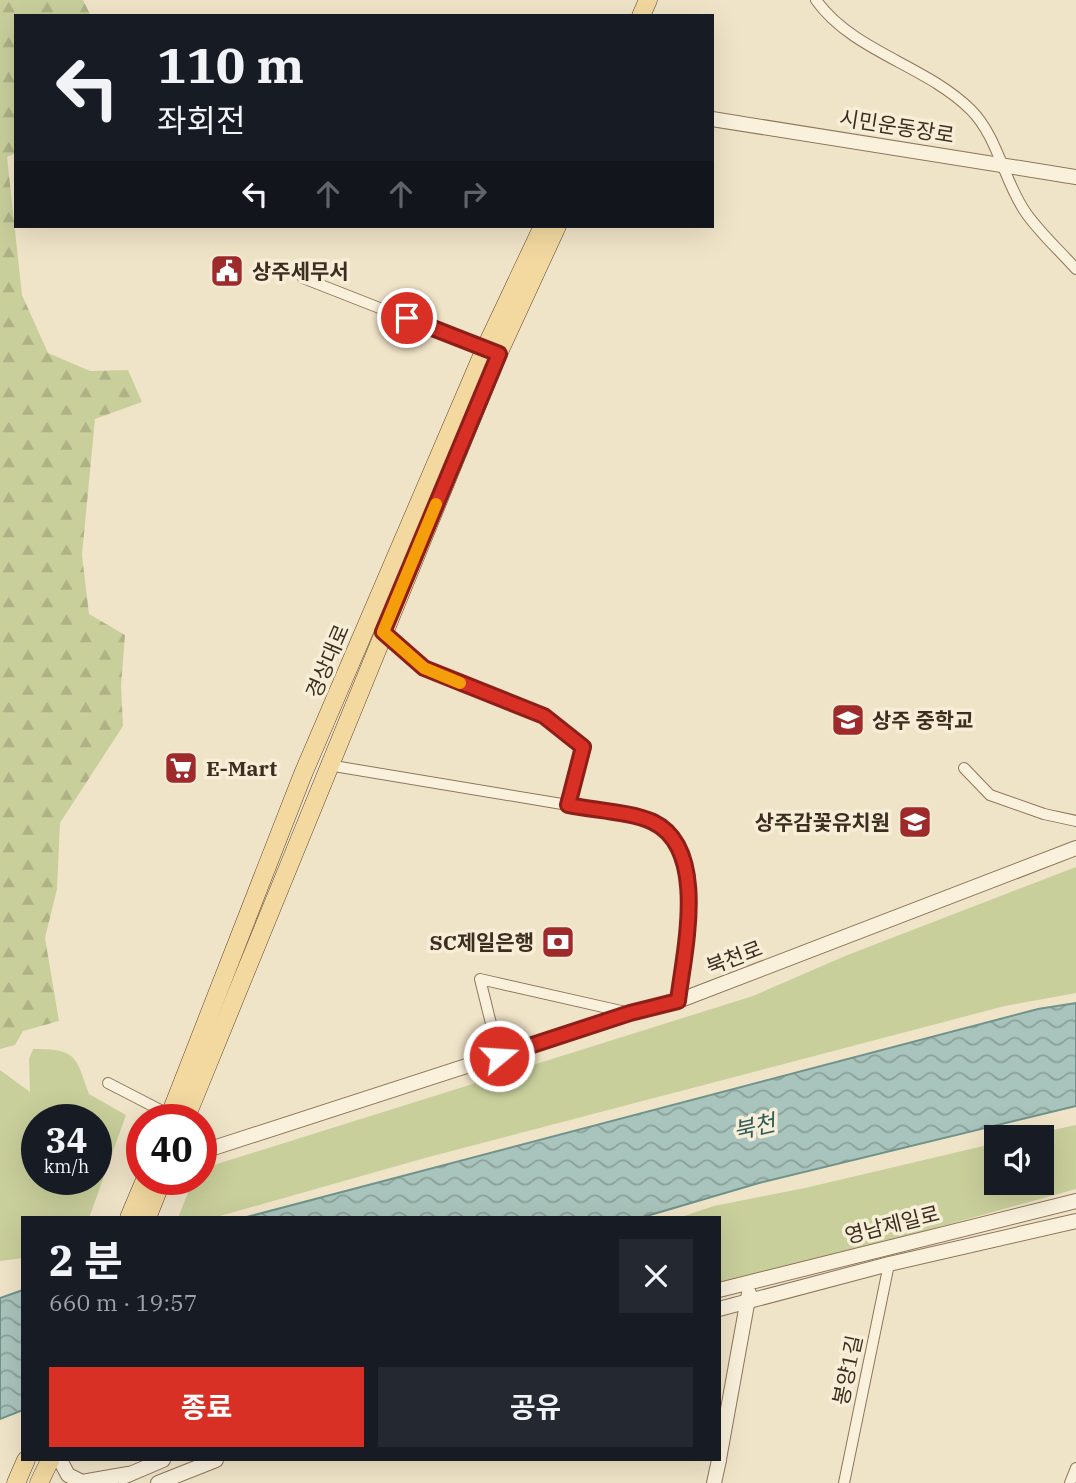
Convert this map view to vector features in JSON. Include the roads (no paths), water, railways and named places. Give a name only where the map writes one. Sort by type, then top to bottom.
[{"type":"main road","name":"경상대로","points":[[180,1104],[383,632],[541,228]]},
{"type":"main road","name":"경상대로","points":[[179,1104],[303,774],[492,351],[556,228]]},
{"type":"main road","points":[[137,1214],[141,1195]]},
{"type":"main road","points":[[137,1214],[152,1195]]},
{"type":"main road","points":[[16,1483],[26,1461]]},
{"type":"main road","points":[[39,1483],[50,1461]]},
{"type":"street","points":[[816,0],[830,21],[951,94],[972,110],[984,127],[1025,213],[1076,269]]},
{"type":"street","name":"시민운동장로","points":[[714,120],[1076,177]]},
{"type":"street","points":[[303,278],[492,351]]},
{"type":"street","points":[[383,632],[424,668],[544,716],[583,747],[568,805]]},
{"type":"street","points":[[328,765],[651,820],[673,834],[687,866],[688,923],[678,1001]]},
{"type":"street","points":[[964,768],[990,794],[1044,814],[1076,821]]},
{"type":"street","name":"북천로","points":[[217,1147],[630,1013],[678,1001],[1076,848]]},
{"type":"street","points":[[499,1056],[480,979],[630,1013]]},
{"type":"street","points":[[108,1083],[148,1104]]},
{"type":"street","name":"영남제일로","points":[[721,1289],[1076,1201]]},
{"type":"street","name":"영남제일로","points":[[721,1308],[889,1264],[1076,1221]]},
{"type":"street","name":"봉양1길","points":[[844,1483],[889,1264]]},
{"type":"street","points":[[721,1448],[750,1282]]},
{"type":"street","points":[[61,1461],[68,1475],[82,1482],[128,1474]]},
{"type":"street","points":[[109,1483],[160,1461]]},
{"type":"street","points":[[158,1483],[213,1461]]},
{"type":"street","points":[[714,1483],[719,1461]]},
{"type":"street","points":[[1070,1483],[1076,1468]]},
{"type":"water","name":"북천","points":[[1076,1003],[1076,1106],[998,1125],[984,1125],[984,1128],[759,1183],[647,1216],[251,1216],[1038,1009]]},
{"type":"water","points":[[21,1291],[21,1411],[0,1419],[0,1298]]},
{"type":"place","name":"상주세무서","points":[[227,271]]},
{"type":"place","name":"상주 중학교","points":[[848,720]]},
{"type":"place","name":"E-Mart","points":[[181,768]]},
{"type":"place","name":"상주감꽃유치원","points":[[915,822]]},
{"type":"place","name":"SC제일은행","points":[[558,942]]}]
